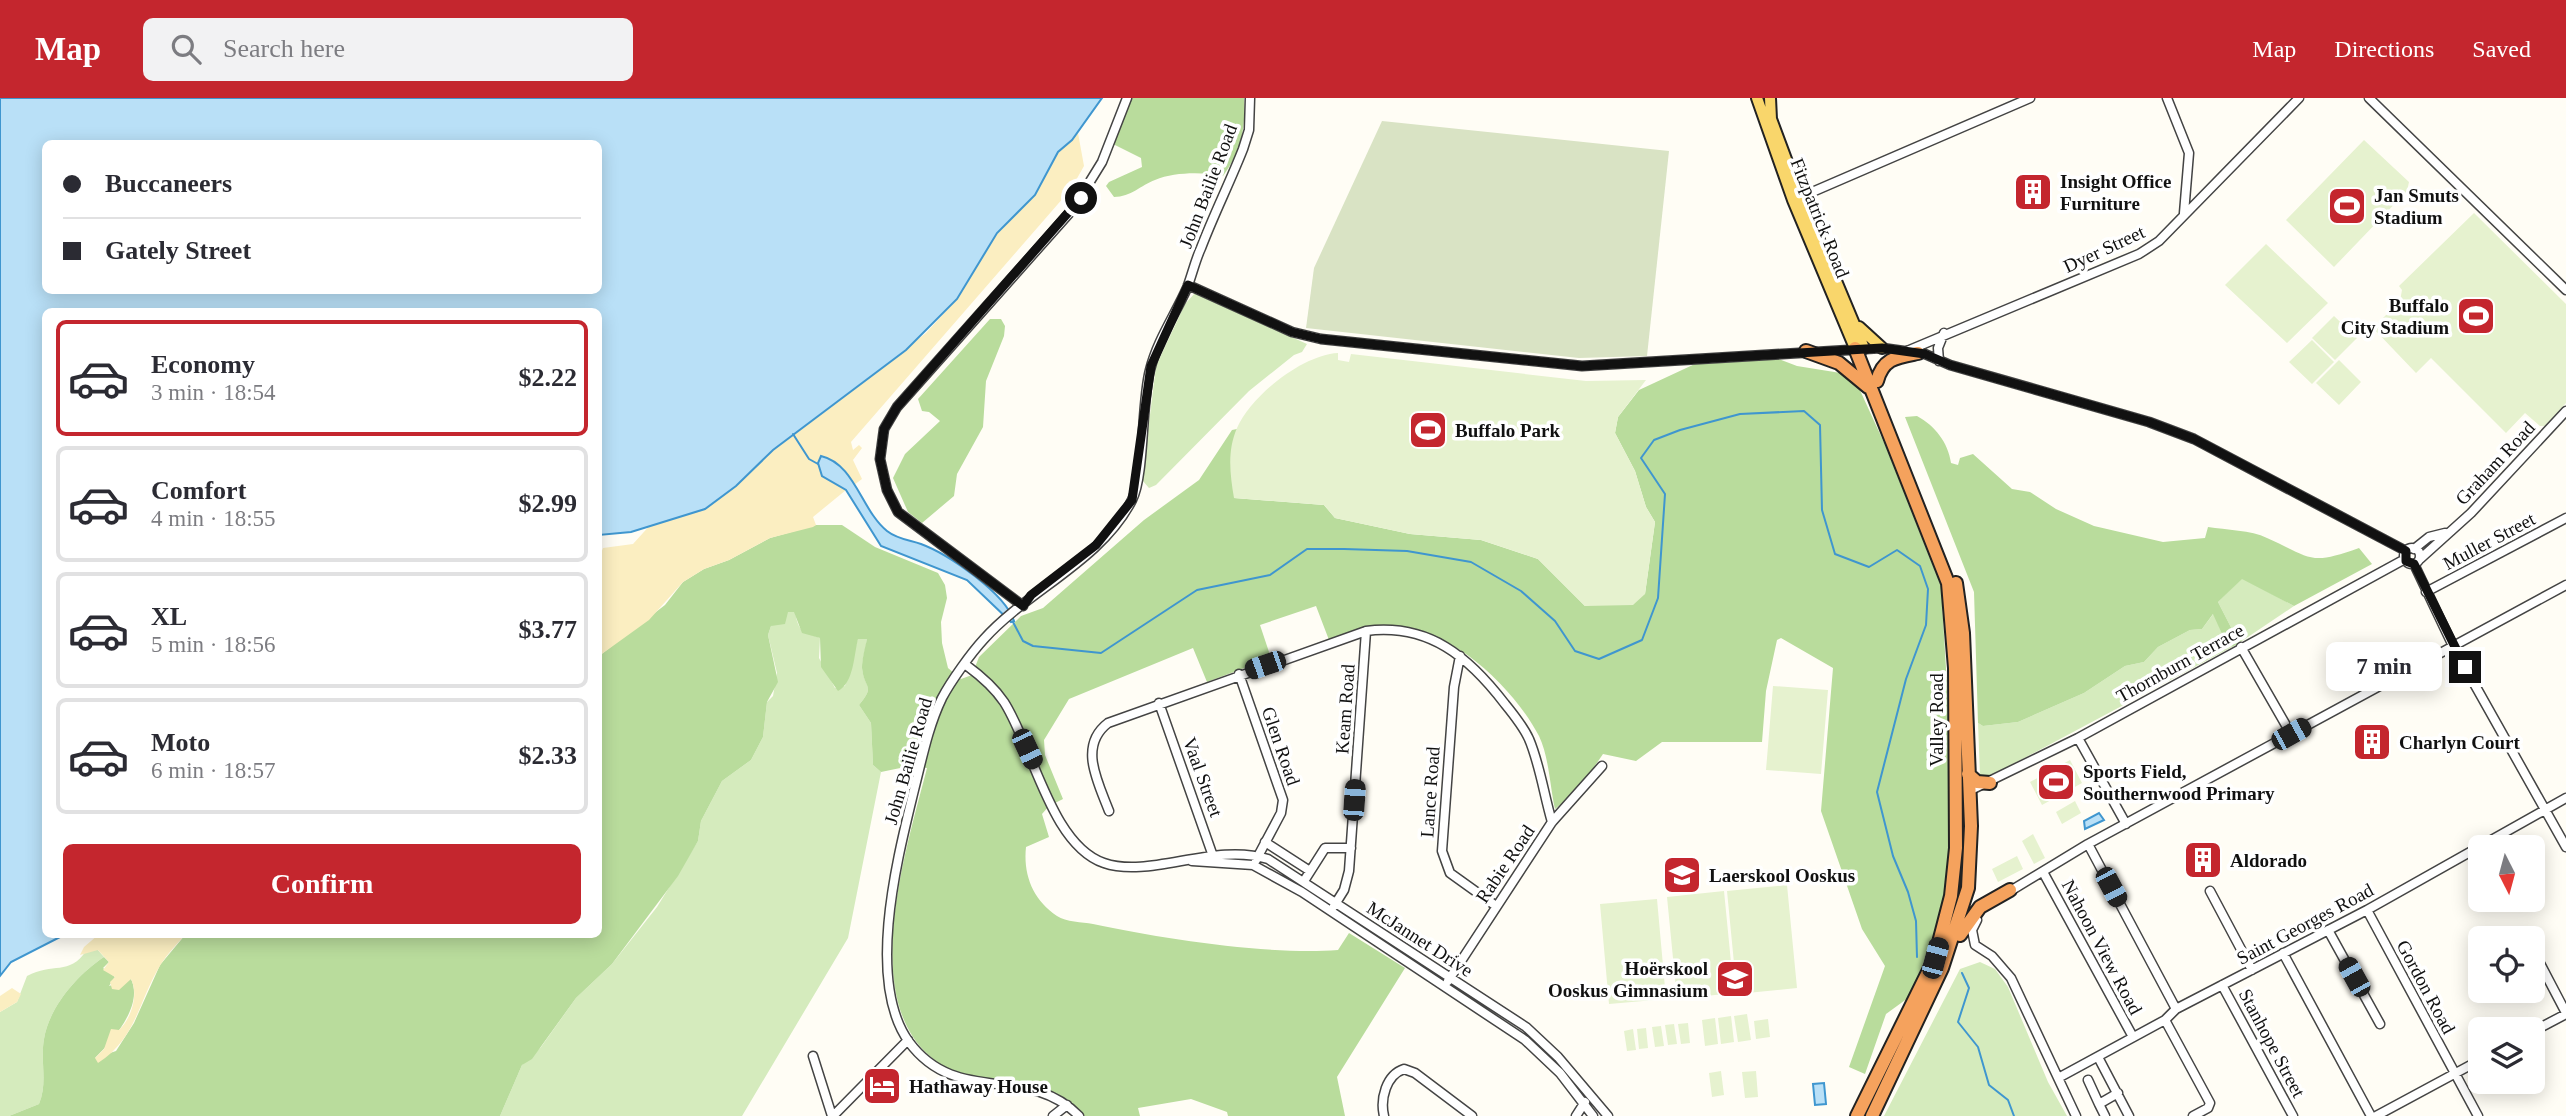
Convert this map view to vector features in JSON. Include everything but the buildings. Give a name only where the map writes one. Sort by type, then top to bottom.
[{"type":"highway","name":"Valley Road","points":[[1857,1116],[1935,958],[1951,896],[1956,848],[1955,668],[1948,583],[1860,348]]},
{"type":"highway","points":[[1806,351],[1851,371],[1875,387],[1880,370],[1891,359],[1917,353]]},
{"type":"highway","name":"Valley Road","points":[[1872,1116],[1942,968],[1968,888],[1971,826],[1963,633],[1955,579],[1875,387]]},
{"type":"highway","points":[[1968,774],[1977,782],[1990,783]]},
{"type":"highway","points":[[1956,848],[1959,802],[1969,791]]},
{"type":"highway","points":[[1942,968],[1975,912],[2010,890]]},
{"type":"main road","name":"Fitzpatrick Road","points":[[1770,98],[1771,119],[1797,198],[1854,322],[1860,348]]},
{"type":"main road","name":"Fitzpatrick Road","points":[[1757,99],[1860,348]]},
{"type":"main road","points":[[1854,322],[1882,348]]},
{"type":"street","points":[[1019,608],[898,512],[881,472],[884,429],[897,407],[1073,209],[1096,175],[1127,98]]},
{"type":"street","name":"John Bailie Road","points":[[1079,1116],[1067,1105],[1034,1088],[975,1083],[945,1073],[921,1056],[908,1040],[891,990],[888,925],[894,876],[928,737],[942,699],[983,640],[1031,595],[1096,545],[1132,500],[1151,366],[1188,285],[1243,149],[1249,130],[1250,98]]},
{"type":"street","points":[[1797,198],[2030,98]]},
{"type":"street","points":[[2166,98],[2189,153],[2184,213]]},
{"type":"street","name":"Dyer Street","points":[[1917,353],[1944,333],[2139,254],[2159,242],[2184,213],[2299,98]]},
{"type":"street","points":[[2369,98],[2566,290]]},
{"type":"street","points":[[1188,285],[1292,332],[1321,339],[1582,366],[1860,348],[1917,353],[2149,422],[2194,439],[2408,553],[2417,562]]},
{"type":"street","points":[[1939,361],[1938,348],[1944,333]]},
{"type":"street","points":[[1917,353],[1934,338]]},
{"type":"street","name":"Graham Road","points":[[2417,562],[2445,533],[2471,513],[2566,411]]},
{"type":"street","name":"Muller Street","points":[[2426,592],[2566,518]]},
{"type":"street","name":"Graham Road","points":[[2408,553],[2429,537],[2445,533]]},
{"type":"street","points":[[2408,553],[2418,551],[2417,562],[2426,592],[2566,847]]},
{"type":"street","name":"Thornburn Terrace","points":[[1969,791],[2078,738],[2408,553]]},
{"type":"street","points":[[2076,1116],[2060,1077],[2011,978],[1975,945],[1972,930],[1987,908],[2010,890],[2088,844],[2566,585]]},
{"type":"street","points":[[1109,811],[1092,762],[1096,734],[1118,718],[1366,631],[1412,632],[1460,656],[1479,670],[1524,728],[1552,822]]},
{"type":"street","name":"Keam Road","points":[[1331,911],[1347,881],[1366,631]]},
{"type":"street","points":[[2241,647],[2291,734]]},
{"type":"street","name":"Lance Road","points":[[1460,656],[1452,708],[1442,851],[1450,873],[1496,906]]},
{"type":"street","name":"McJannet Drive","points":[[966,665],[983,677],[1005,703],[1062,824],[1080,850],[1116,866],[1258,855],[1304,881],[1526,1027],[1558,1057],[1608,1116]]},
{"type":"street","name":"Glen Road","points":[[1239,674],[1283,800],[1281,813],[1253,866]]},
{"type":"street","name":"Vaal Street","points":[[1159,703],[1214,858]]},
{"type":"street","points":[[2078,738],[2126,824]]},
{"type":"street","name":"Rabie Road","points":[[1444,986],[1552,822],[1602,766]]},
{"type":"street","name":"Saint Georges Road","points":[[2060,1077],[2165,1020],[2176,1009],[2367,910],[2566,797]]},
{"type":"street","points":[[1265,842],[1310,871]]},
{"type":"street","points":[[2088,844],[2176,1009]]},
{"type":"street","points":[[1304,881],[1325,848],[1350,848]]},
{"type":"street","name":"McJannet Drive","points":[[1214,858],[1253,866],[1286,882],[1525,1040],[1560,1073],[1593,1116]]},
{"type":"street","name":"Nahoon View Road","points":[[2043,872],[2133,1037]]},
{"type":"street","points":[[2210,891],[2252,970]]},
{"type":"street","name":"Gordon Road","points":[[2367,910],[2478,1116]]},
{"type":"street","points":[[2328,930],[2380,1024]]},
{"type":"street","points":[[2283,953],[2373,1116],[2389,1113],[2468,1067]]},
{"type":"street","points":[[2545,973],[2566,1013],[2545,1025]]},
{"type":"street","name":"Stanhope Street","points":[[2222,985],[2293,1116]]},
{"type":"street","points":[[2165,1020],[2210,1103],[2208,1108],[2193,1116]]},
{"type":"street","points":[[813,1056],[833,1116],[908,1040]]},
{"type":"street","points":[[2098,1057],[2129,1116]]},
{"type":"street","points":[[1384,1116],[1382,1096],[1396,1073],[1411,1070],[1472,1116]]},
{"type":"street","points":[[2088,1080],[2105,1116]]},
{"type":"street","points":[[2099,1104],[2118,1093]]},
{"type":"street","points":[[1576,1116],[1590,1094]]},
{"type":"street","points":[[1053,1116],[1067,1105]]},
{"type":"green space","points":[[1130,98],[1244,98],[1241,139],[1223,176],[1198,173],[1171,175],[1150,182],[1126,195],[1114,197],[1106,186],[1109,182],[1142,167],[1141,158],[1113,144]]},
{"type":"green space","points":[[1382,121],[1669,151],[1647,356],[1579,358],[1306,328],[1314,268]]},
{"type":"green space","name":"Jan Smuts Stadium","points":[[2364,140],[2409,182],[2407,191],[2334,267],[2286,220]]},
{"type":"green space","name":"Buffalo City Stadium","points":[[2474,213],[2566,304],[2566,403],[2545,426],[2540,426],[2525,413],[2506,433],[2431,358],[2416,373],[2373,328],[2400,301],[2402,290],[2399,286]]},
{"type":"green space","points":[[2266,244],[2328,303],[2287,343],[2225,285]]},
{"type":"green space","points":[[1195,293],[1307,344],[1302,352],[1294,355],[1249,391],[1156,485],[1149,488],[1142,480],[1156,366],[1185,304]]},
{"type":"green space","points":[[2334,316],[2357,338],[2335,360],[2312,338]]},
{"type":"green space","points":[[990,319],[1001,319],[1005,326],[1004,336],[986,381],[983,427],[957,474],[954,496],[922,523],[908,512],[893,478],[905,454],[940,421],[929,412],[922,411],[918,399]]},
{"type":"green space","points":[[2312,340],[2334,362],[2312,384],[2289,362]]},
{"type":"green space","points":[[1338,353],[1338,360],[1349,362],[1351,354],[1586,381],[1646,380],[1618,417],[1615,433],[1635,471],[1646,507],[1655,522],[1645,594],[1633,605],[1585,606],[1538,559],[1481,540],[1410,534],[1335,518],[1324,505],[1234,498],[1231,454],[1237,428],[1244,416],[1279,379],[1309,361]]},
{"type":"green space","points":[[1776,358],[1797,366],[1853,375],[1886,447],[1941,586],[1949,718],[1950,868],[1943,919],[1908,998],[1886,1014],[1865,1074],[1849,1067],[1885,966],[1862,929],[1821,811],[1833,668],[1781,638],[1777,640],[1766,691],[1762,742],[1662,742],[1636,761],[1603,754],[1579,789],[1555,809],[1539,736],[1514,699],[1479,664],[1438,638],[1396,626],[1370,627],[1329,640],[1316,606],[1260,625],[1271,658],[1207,682],[1193,648],[1069,699],[1044,740],[1045,755],[1063,799],[1049,806],[1042,814],[1049,837],[1026,847],[1025,857],[1031,886],[1049,910],[1069,921],[1248,948],[1338,950],[1349,933],[1405,968],[1337,1077],[1345,1116],[1228,1116],[1227,1112],[1191,1099],[1138,1108],[1140,1116],[1083,1116],[1069,1102],[1043,1088],[972,1078],[932,1058],[907,1027],[895,988],[892,944],[906,850],[927,768],[910,766],[881,772],[873,765],[871,723],[859,705],[868,690],[862,668],[867,639],[858,639],[850,675],[838,691],[821,667],[820,638],[802,633],[794,612],[788,612],[785,624],[771,626],[768,635],[778,682],[767,702],[763,737],[751,760],[722,781],[701,821],[698,841],[678,876],[612,964],[576,998],[532,1059],[522,1065],[500,1116],[9,1116],[39,1104],[43,1088],[44,1039],[52,1015],[66,992],[84,972],[104,957],[109,962],[103,968],[115,977],[109,986],[131,979],[134,989],[130,1011],[124,1022],[95,1058],[116,1051],[134,1023],[160,965],[182,938],[602,938],[602,654],[665,605],[683,582],[704,569],[729,560],[770,538],[816,525],[842,525],[875,547],[938,573],[945,585],[947,598],[941,622],[942,643],[948,668],[961,679],[972,675],[979,657],[1021,616],[1043,608],[1144,520],[1199,480],[1232,430],[1237,429],[1234,498],[1324,505],[1335,518],[1410,534],[1481,540],[1538,559],[1585,606],[1645,594],[1655,522],[1646,507],[1635,471],[1615,433],[1618,417],[1639,390],[1697,363]]},
{"type":"green space","points":[[2339,360],[2361,382],[2339,405],[2316,383]]},
{"type":"green space","points":[[1917,416],[1940,435],[1951,463],[1958,465],[1960,458],[1973,454],[2012,489],[2030,492],[2056,509],[2094,526],[2163,542],[2205,538],[2208,527],[2238,531],[2261,535],[2311,557],[2330,557],[2359,548],[2372,564],[2294,606],[2242,579],[2218,602],[2239,643],[2232,647],[2222,634],[2213,614],[2202,629],[2190,630],[2158,647],[2144,662],[2125,666],[2084,693],[2018,722],[1983,726],[1978,723],[1974,592],[1905,417]]},
{"type":"green space","points":[[2242,578],[2294,606],[2239,643],[2218,602]]},
{"type":"green space","points":[[787,612],[795,612],[803,631],[820,638],[819,658],[835,688],[845,686],[858,638],[867,639],[862,668],[868,690],[859,705],[871,723],[873,765],[881,772],[848,938],[742,1116],[500,1116],[522,1065],[541,1047],[576,998],[612,964],[657,907],[698,841],[701,821],[722,781],[751,760],[763,737],[767,702],[773,696],[777,673],[768,635],[771,626]]},
{"type":"green space","points":[[2214,613],[2222,634],[2232,647],[1987,778],[1980,775],[1978,723],[1983,726],[2018,722],[2084,693],[2125,666],[2144,662],[2158,647],[2190,630],[2202,629]]},
{"type":"green space","points":[[1773,686],[1828,690],[1821,774],[1766,770]]},
{"type":"green space","name":"Sports Field, Southernwood Primary","points":[[2070,760],[2082,783],[2042,805],[2030,782]]},
{"type":"green space","points":[[2075,801],[2081,813],[2062,824],[2056,812]]},
{"type":"green space","points":[[2033,834],[2045,858],[2034,864],[2022,841]]},
{"type":"green space","points":[[2017,856],[2023,869],[1998,882],[1992,869]]},
{"type":"green space","points":[[1787,885],[1797,988],[1737,994],[1727,891]]},
{"type":"green space","points":[[1724,891],[1734,993],[1677,999],[1667,897]]},
{"type":"green space","points":[[1657,899],[1666,999],[1609,1004],[1600,904]]},
{"type":"green space","points":[[97,949],[104,957],[84,972],[66,992],[47,1027],[43,1048],[43,1088],[39,1104],[9,1116],[0,1116],[0,1012],[17,1002],[27,976],[67,966],[80,959],[86,951]]},
{"type":"green space","points":[[1980,962],[1995,969],[2008,987],[2048,1082],[2067,1116],[1884,1116],[1960,969]]},
{"type":"green space","points":[[1747,1014],[1751,1040],[1738,1042],[1734,1016]]},
{"type":"green space","points":[[1731,1016],[1734,1042],[1721,1044],[1718,1018]]},
{"type":"green space","points":[[1715,1018],[1718,1044],[1705,1046],[1702,1020]]},
{"type":"green space","points":[[1768,1019],[1770,1037],[1756,1039],[1754,1021]]},
{"type":"green space","points":[[1688,1023],[1690,1043],[1681,1044],[1678,1024]]},
{"type":"green space","points":[[1674,1024],[1677,1044],[1668,1045],[1665,1025]]},
{"type":"green space","points":[[1661,1026],[1664,1046],[1655,1047],[1652,1027]]},
{"type":"green space","points":[[1646,1028],[1648,1048],[1639,1049],[1637,1029]]},
{"type":"green space","points":[[1633,1029],[1636,1050],[1627,1051],[1624,1031]]},
{"type":"green space","points":[[1721,1071],[1724,1095],[1712,1097],[1709,1073]]},
{"type":"green space","points":[[1756,1071],[1758,1097],[1745,1098],[1742,1072]]},
{"type":"sand","points":[[1078,133],[1084,166],[1071,189],[851,442],[853,450],[859,445],[862,448],[853,460],[862,479],[854,485],[843,469],[830,459],[833,483],[846,490],[813,517],[816,525],[770,538],[729,560],[704,569],[683,582],[649,620],[602,654],[603,548],[633,544],[652,523],[705,509],[736,486],[773,450],[926,333],[957,299],[997,233],[1035,195],[1058,152]]},
{"type":"sand","points":[[94,938],[182,938],[161,964],[136,1018],[121,1042],[98,1063],[95,1058],[104,1049],[111,1029],[119,1030],[127,1020],[134,992],[131,979],[119,990],[112,989],[110,982],[115,977],[103,970],[109,962],[98,950],[80,955],[84,947]]},
{"type":"sand","points":[[12,988],[21,994],[17,1002],[0,1012],[0,996]]},
{"type":"water","points":[[0,98],[1102,98],[1072,140],[1058,152],[1035,195],[997,233],[957,299],[906,350],[773,450],[736,486],[705,509],[631,532],[602,535],[602,308],[42,308],[42,938],[58,938],[11,962],[0,976]]},
{"type":"water","points":[[821,456],[842,468],[870,512],[887,531],[932,549],[960,565],[988,587],[1009,610],[1014,621],[1011,622],[967,580],[881,546],[846,490],[822,476],[818,463]]},
{"type":"water","points":[[2099,813],[2104,820],[2085,829],[2084,821]]},
{"type":"water","points":[[1824,1083],[1826,1104],[1815,1105],[1813,1084]]},
{"type":"waterway","points":[[1013,622],[1023,641],[1033,646],[1101,653],[1197,590],[1270,575],[1307,549],[1407,551],[1471,562],[1521,591],[1555,621],[1575,651],[1599,659],[1642,640],[1658,598],[1665,494],[1641,458],[1654,440],[1740,414],[1804,411],[1820,425],[1822,510],[1835,554],[1869,567],[1897,550],[1920,566],[1928,589],[1926,625],[1906,679],[1877,792],[1893,856],[1908,892],[1916,921],[1917,957]]},
{"type":"waterway","points":[[793,434],[809,459],[818,464]]},
{"type":"waterway","points":[[1962,973],[1969,988],[1958,1022],[1978,1047],[1989,1085],[2008,1100],[2014,1116]]},
{"type":"place","name":"Insight Office Furniture","points":[[2033,192]]},
{"type":"place","name":"Jan Smuts Stadium","points":[[2347,206]]},
{"type":"place","name":"Buffalo City Stadium","points":[[2476,316]]},
{"type":"place","name":"Buffalo Park","points":[[1428,430]]},
{"type":"place","name":"Charlyn Court","points":[[2372,742]]},
{"type":"place","name":"Sports Field, Southernwood Primary","points":[[2056,782]]},
{"type":"place","name":"Aldorado","points":[[2203,860]]},
{"type":"place","name":"Laerskool Ooskus","points":[[1682,875]]},
{"type":"place","name":"Hoërskool Ooskus Gimnasium","points":[[1735,979]]},
{"type":"place","name":"Hathaway House","points":[[882,1086]]},
{"type":"route","points":[[1081,198],[897,407],[884,429],[880,446],[881,472],[887,490],[905,520],[969,564],[1023,606],[1031,595],[1096,545],[1132,500],[1136,488],[1142,415],[1151,366],[1188,285],[1306,336],[1582,366],[1855,348],[1891,348],[1925,354],[1950,365],[2149,422],[2194,439],[2338,512],[2406,551],[2406,561],[2414,564],[2465,667]]}]
